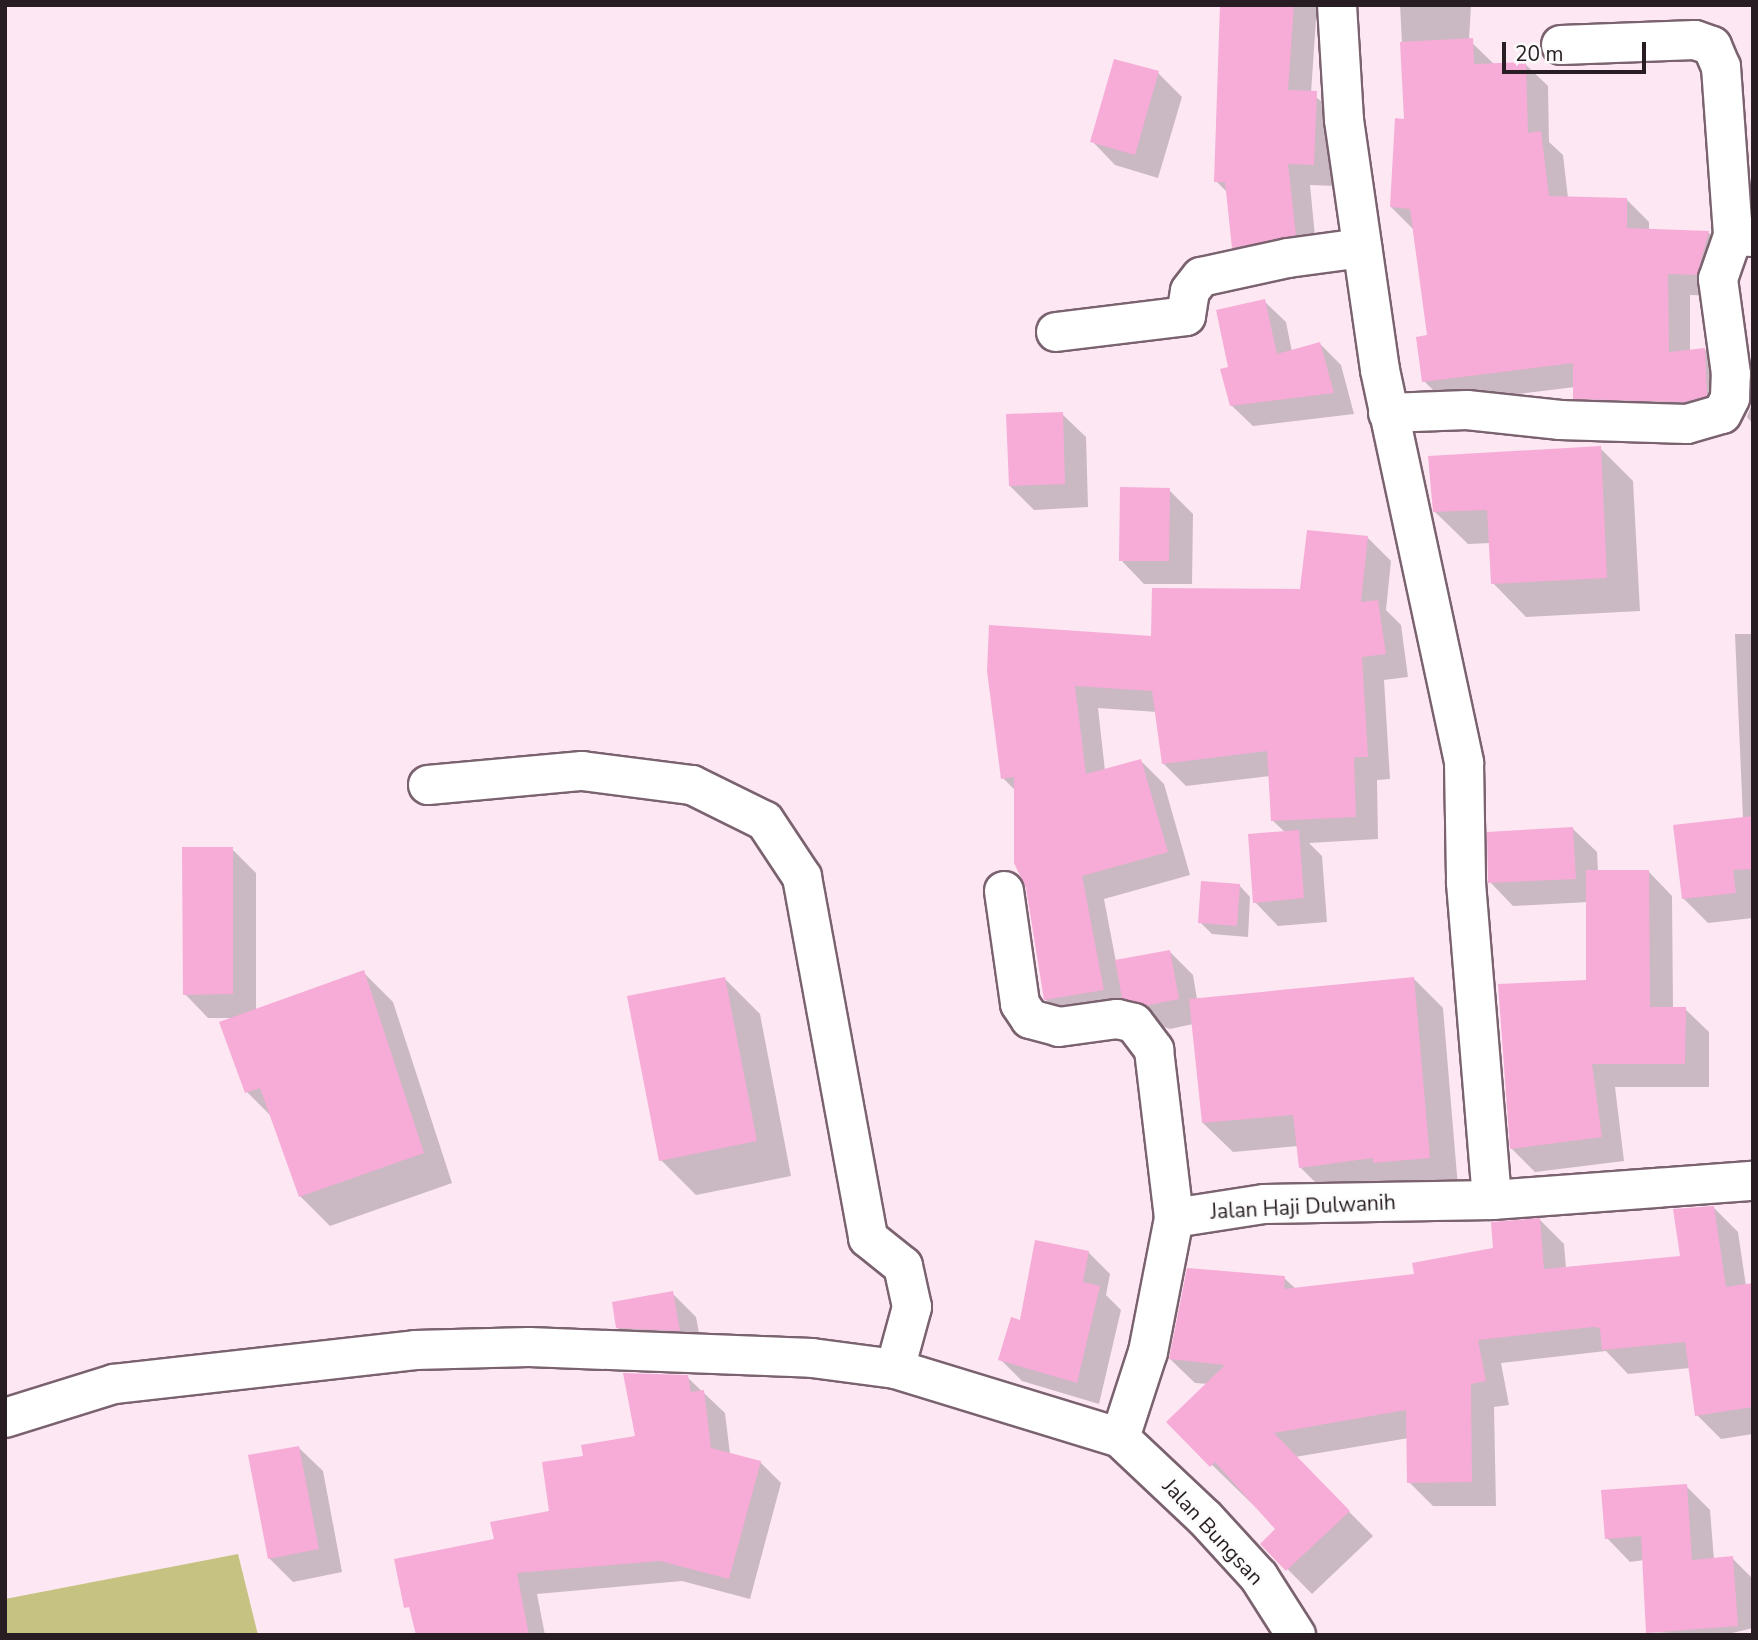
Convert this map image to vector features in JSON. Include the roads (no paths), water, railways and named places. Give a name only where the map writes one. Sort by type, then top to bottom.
[{"type":"street","points":[[1337,5],[1344,120],[1388,413],[1464,763],[1466,883],[1492,1200]]},
{"type":"street","points":[[1388,413],[1466,410],[1560,420],[1687,425],[1722,414],[1730,398],[1731,373],[1718,279],[1743,237],[1721,67],[1712,46],[1695,40],[1562,46]]},
{"type":"street","points":[[1056,332],[1186,316],[1189,291],[1201,277],[1287,258],[1362,248]]},
{"type":"street","points":[[428,785],[582,771],[692,785],[765,821],[802,877],[868,1238],[903,1266],[912,1307],[895,1369]]},
{"type":"street","points":[[5,1418],[114,1384],[415,1350],[529,1347],[812,1358],[895,1369],[1120,1438],[1148,1352],[1174,1218],[1154,1050],[1143,1030],[1126,1021],[1059,1027],[1030,1019],[1020,1004],[1004,891]]},
{"type":"street","name":"Jalan Haji Dulwanih","points":[[1174,1218],[1264,1205],[1492,1200],[1753,1181]]},
{"type":"street","name":"Jalan Bungsan","points":[[1120,1438],[1205,1518],[1259,1577],[1296,1635]]}]
